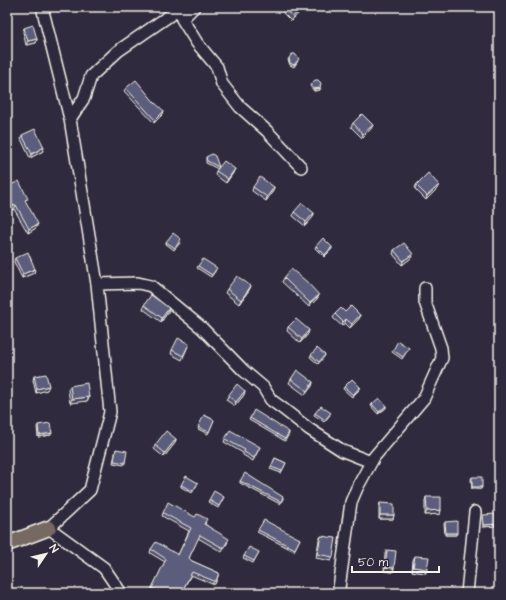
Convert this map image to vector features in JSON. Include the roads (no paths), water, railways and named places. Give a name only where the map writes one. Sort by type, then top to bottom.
[{"type":"main road","points":[[7,544],[49,528]]},
{"type":"street","points":[[42,7],[70,119],[97,284],[110,412],[90,490],[49,528],[104,568],[121,593]]},
{"type":"street","points":[[70,119],[84,98],[91,76],[118,51],[182,7]]},
{"type":"street","points":[[194,7],[182,18],[197,43],[217,67],[222,84],[240,107],[267,131],[301,167]]},
{"type":"street","points":[[97,284],[138,283],[151,286],[202,328],[244,371],[263,387],[271,400],[309,429],[343,451],[371,462]]},
{"type":"street","points":[[340,593],[339,588],[351,502],[371,462],[424,398],[442,358],[441,348],[425,302],[425,288]]},
{"type":"street","points":[[467,593],[475,512]]}]
